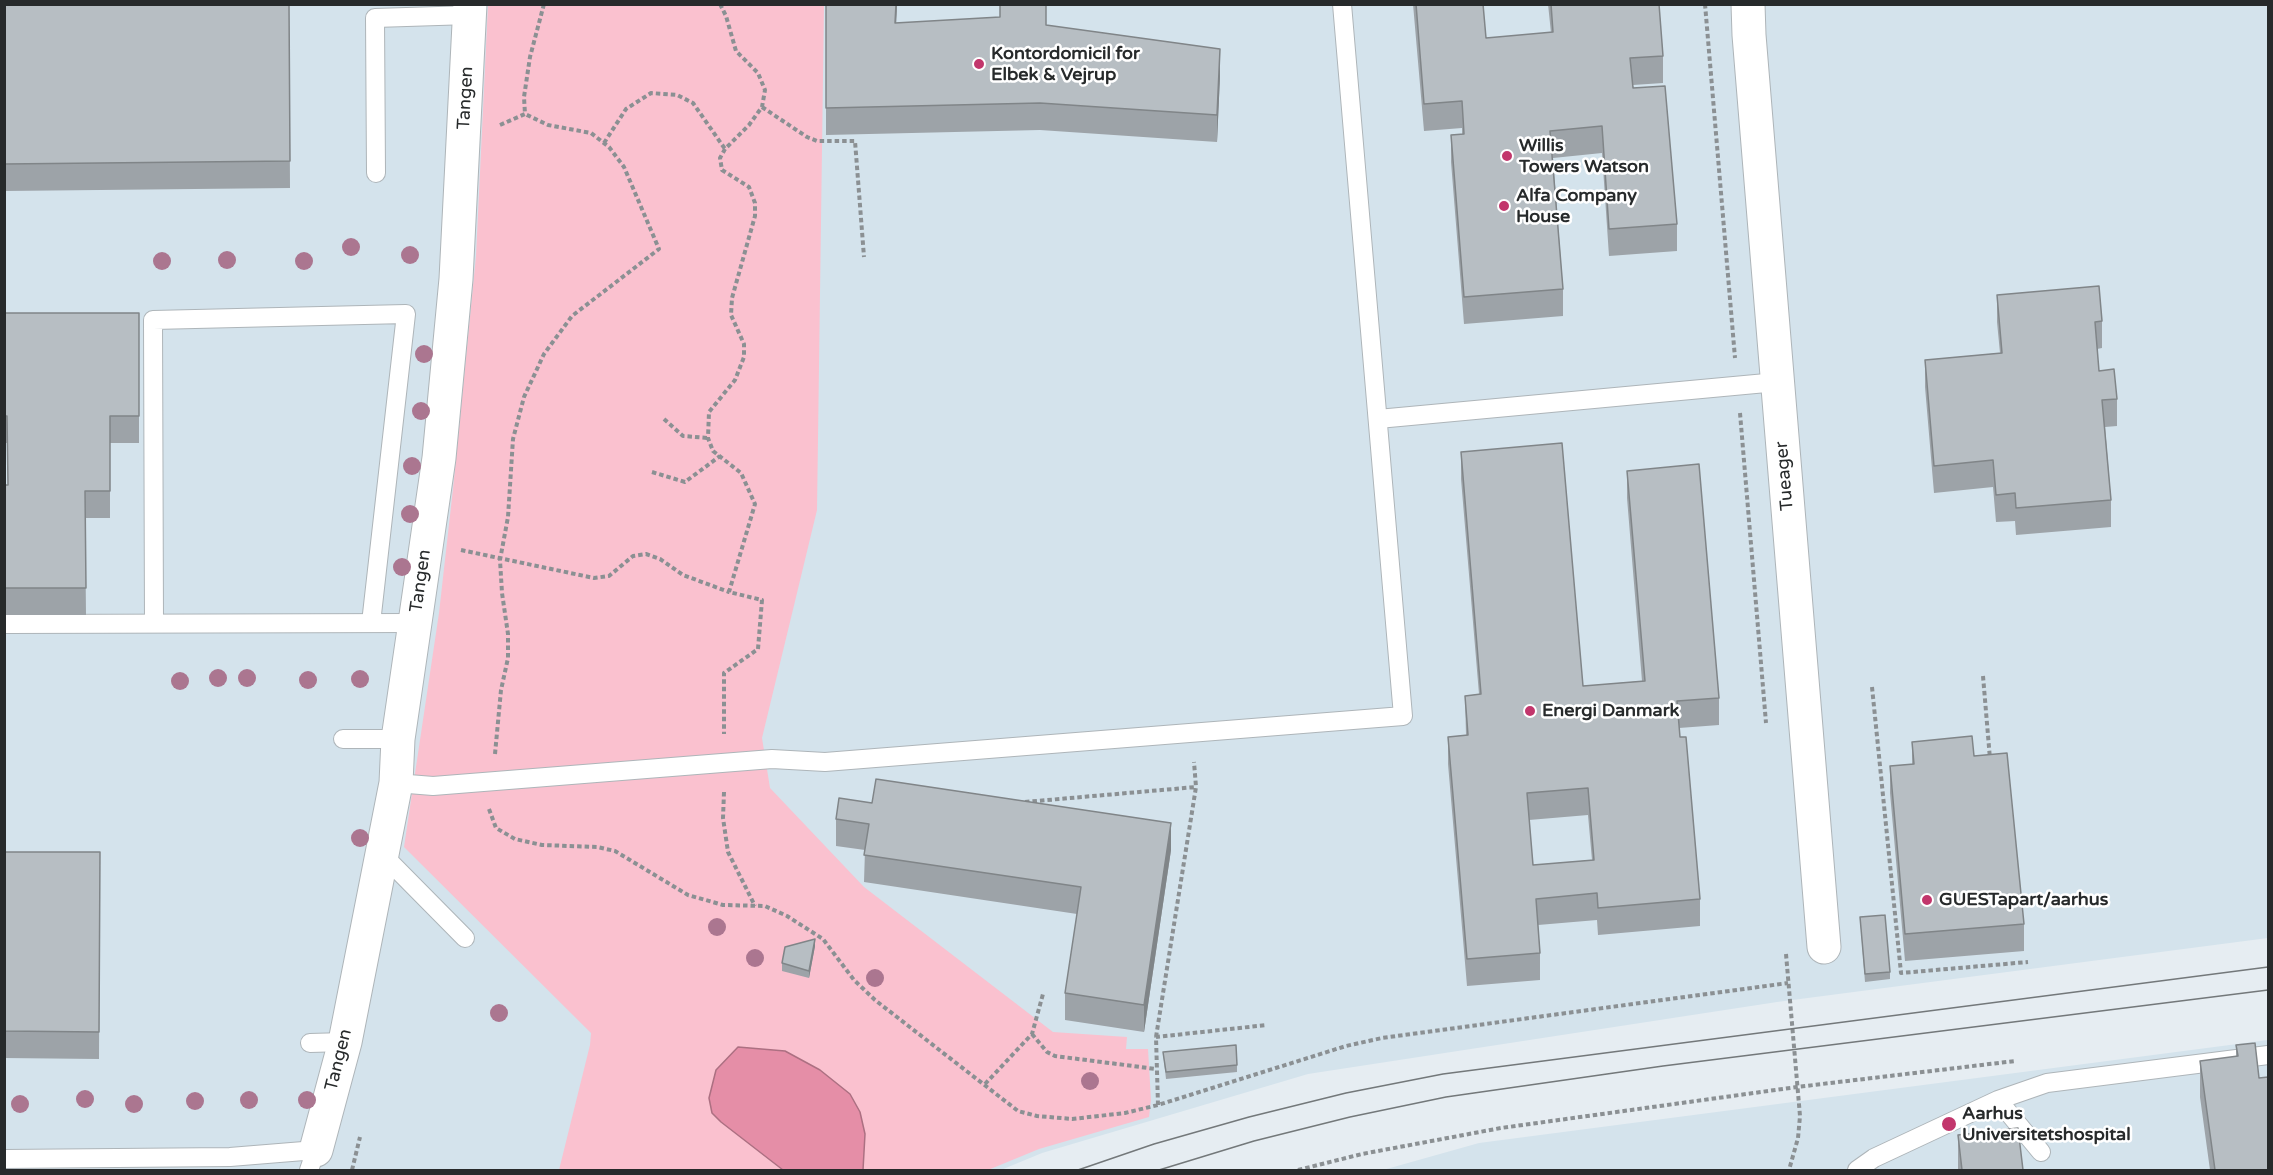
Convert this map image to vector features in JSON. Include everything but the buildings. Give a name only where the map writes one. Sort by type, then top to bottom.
[{"type":"street","name":"Tueager","points":[[1748,4],[1824,947]]},
{"type":"street","name":"Tangen","points":[[312,1160],[345,1042],[396,783],[398,739],[439,458],[455,291],[470,10]]},
{"type":"lane","points":[[396,783],[433,786],[772,759],[825,762],[1403,716],[1342,4]]},
{"type":"lane","points":[[376,173],[374,11],[470,10]]},
{"type":"lane","points":[[154,623],[153,320],[406,314],[371,623]]},
{"type":"lane","points":[[1378,419],[1777,382]]},
{"type":"lane","points":[[4,624],[415,623]]},
{"type":"lane","points":[[343,739],[398,739]]},
{"type":"lane","points":[[381,853],[465,938]]},
{"type":"lane","points":[[310,1043],[345,1042]]},
{"type":"lane","points":[[1857,1170],[1874,1158],[1998,1100],[2047,1083],[2268,1055]]},
{"type":"lane","points":[[1998,1100],[2041,1152]]},
{"type":"lane","points":[[4,1158],[230,1157],[312,1160]]},
{"type":"path","points":[[464,132],[487,130],[525,114],[524,97],[530,57],[544,4]]},
{"type":"path","points":[[720,4],[726,16],[736,51],[758,74],[765,90],[762,107],[749,125],[725,149],[720,158],[722,170],[749,187],[755,203],[755,216],[732,298],[731,315],[744,344],[744,357],[735,380],[709,412],[708,438],[713,451],[741,473],[754,504],[729,592]]},
{"type":"path","points":[[1705,4],[1767,730]]},
{"type":"path","points":[[604,143],[626,109],[651,93],[677,95],[693,103],[725,149]]},
{"type":"path","points":[[762,107],[807,137],[817,141],[855,141],[864,257]]},
{"type":"path","points":[[664,419],[683,436],[708,438]]},
{"type":"path","points":[[652,472],[685,482],[720,456]]},
{"type":"path","points":[[427,542],[500,560],[594,578],[609,576],[633,556],[646,554],[683,575],[729,592],[762,600],[758,649],[724,672],[723,818],[728,852],[755,906]]},
{"type":"path","points":[[1983,676],[1991,770]]},
{"type":"path","points":[[1872,687],[1900,973],[2028,962]]},
{"type":"path","points":[[1158,1105],[1156,1037],[1196,787],[1191,733]]},
{"type":"path","points":[[1022,802],[1196,787]]},
{"type":"path","points":[[1786,953],[1800,1116],[1798,1138],[1789,1170]]},
{"type":"path","points":[[984,1084],[1032,1034],[1043,994]]},
{"type":"path","points":[[1156,1037],[1267,1025]]},
{"type":"path","points":[[1032,1034],[1047,1052],[1055,1056],[1156,1069]]},
{"type":"path","points":[[1298,1170],[1362,1154],[1501,1128],[1797,1087],[2021,1060]]},
{"type":"shaded area","points":[[5,5],[2268,5],[2268,938],[1777,1002],[1308,1074],[1042,1153],[1001,1170],[5,1170]]},
{"type":"shaded area","points":[[488,5],[824,5],[817,510],[762,738],[770,788],[864,887],[1053,1032],[1127,1037],[1126,1049],[1148,1049],[1151,1100],[1149,1117],[1039,1149],[988,1170],[559,1170],[591,1033],[404,847],[439,613],[453,489],[476,256]]},
{"type":"shaded area","name":"Aarhus Universitetshospital","points":[[2268,1040],[2268,1170],[1383,1170],[1479,1143]]},
{"type":"shaded area","points":[[738,1047],[785,1051],[820,1070],[850,1094],[860,1112],[865,1134],[863,1170],[783,1170],[721,1122],[712,1113],[709,1098],[716,1070]]},
{"type":"tram line","points":[[1078,1170],[1154,1144],[1249,1117],[1346,1093],[1443,1074],[2268,967]]},
{"type":"tram line","points":[[1159,1170],[1254,1141],[1350,1117],[1446,1097],[1663,1066],[2268,990]]},
{"type":"place","name":"Kontordomicil for Elbek & Vejrup","points":[[979,64]]},
{"type":"place","name":"Willis Towers Watson","points":[[1507,156]]},
{"type":"place","name":"Alfa Company House","points":[[1504,206]]},
{"type":"place","name":"Energi Danmark","points":[[1530,711]]},
{"type":"place","name":"GUESTapart/aarhus","points":[[1927,900]]},
{"type":"place","name":"Aarhus Universitetshospital","points":[[1949,1124]]}]
